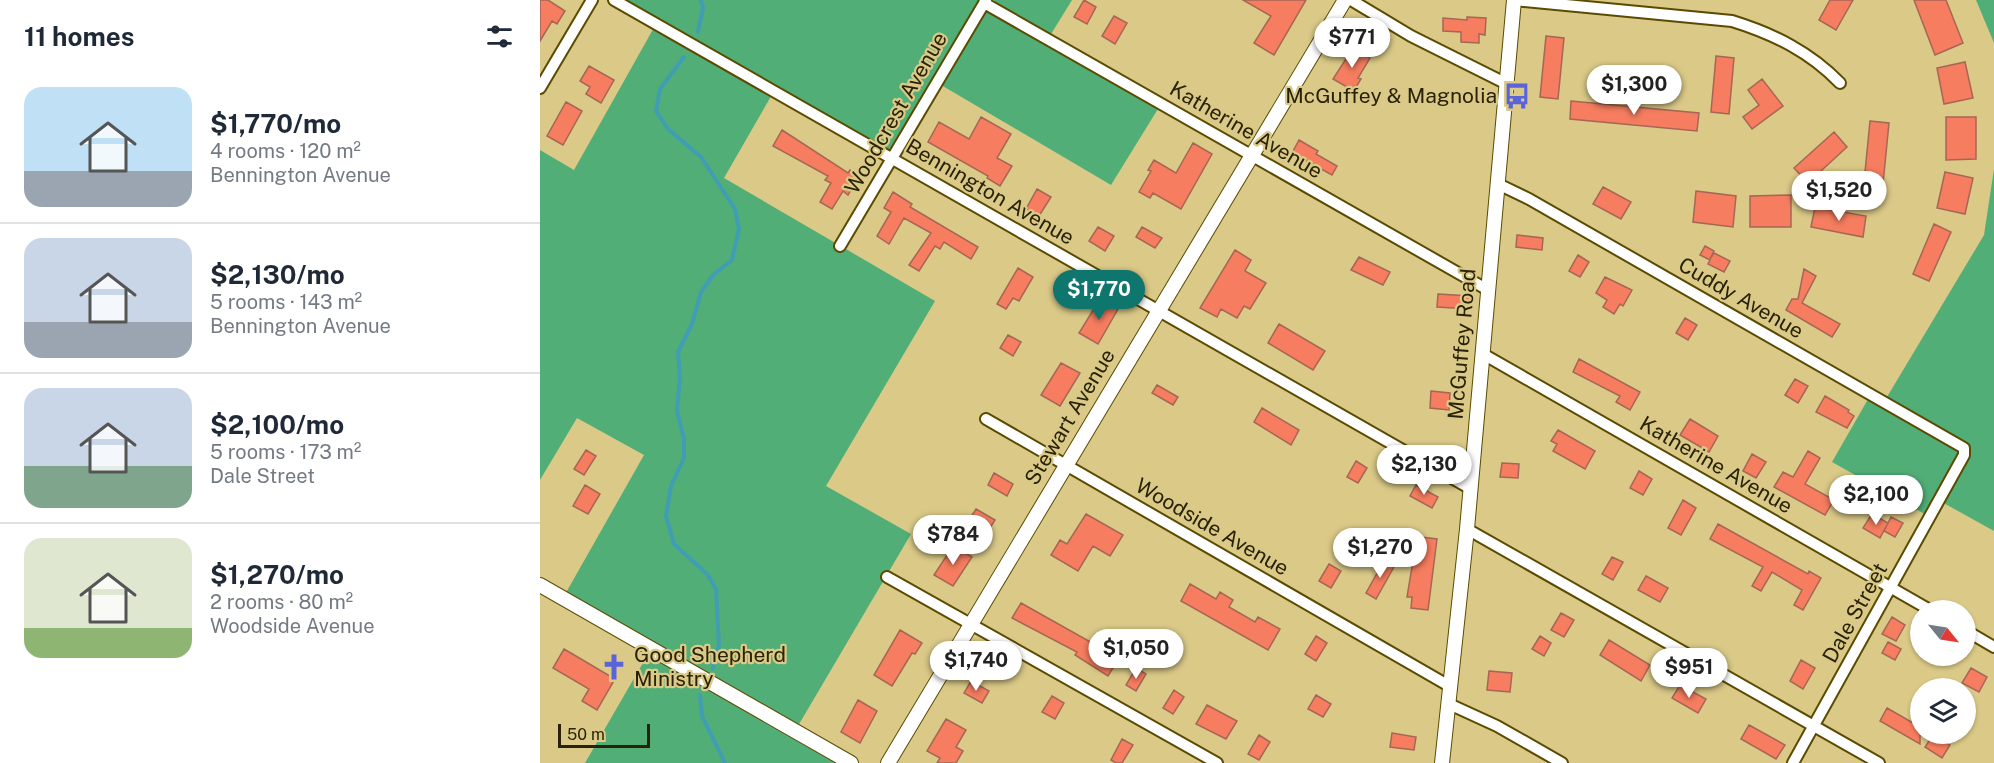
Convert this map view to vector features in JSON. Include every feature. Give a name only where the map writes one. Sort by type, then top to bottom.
[{"type":"street","points":[[540,88],[592,0]]},
{"type":"street","name":"Bennington Avenue","points":[[614,0],[1471,489]]},
{"type":"street","name":"Stewart Avenue","points":[[888,763],[1345,0]]},
{"type":"street","points":[[1352,0],[1411,36],[1507,84]]},
{"type":"street","points":[[1514,0],[1732,21],[1762,30],[1787,42],[1811,57],[1840,83]]},
{"type":"street","name":"McGuffey Road","points":[[1442,763],[1471,489],[1514,0]]},
{"type":"street","name":"Woodcrest Avenue","points":[[840,246],[985,2]]},
{"type":"street","name":"Katherine Avenue","points":[[985,2],[1488,290]]},
{"type":"street","name":"Cuddy Avenue","points":[[1498,184],[1540,205],[1964,448]]},
{"type":"street","name":"Katherine Avenue","points":[[1483,354],[1913,600]]},
{"type":"street","name":"Woodside Avenue","points":[[986,419],[1451,687]]},
{"type":"street","name":"Dale Street","points":[[1793,763],[1892,588],[1964,455],[1964,448]]},
{"type":"street","points":[[1467,529],[1879,763]]},
{"type":"street","points":[[887,577],[1217,763]]},
{"type":"street","points":[[541,588],[851,763]]},
{"type":"street","points":[[1976,636],[1994,647]]},
{"type":"street","points":[[1449,704],[1472,713],[1562,763]]},
{"type":"green space","points":[[614,0],[1072,0],[1048,39],[1161,104],[1111,185],[936,82],[891,158],[774,91],[724,178],[935,301],[826,486],[911,534],[795,731],[851,763],[585,763],[651,649],[563,598],[644,455],[577,418],[540,480],[540,150],[574,170],[656,24]]},
{"type":"green space","points":[[1976,0],[1994,0],[1994,43]]},
{"type":"green space","points":[[1994,169],[1994,531],[1940,501],[1930,517],[1832,462],[1871,394],[1884,402],[1984,235]]},
{"type":"building","points":[[540,0],[548,0],[565,11],[557,24],[552,21],[540,41]]},
{"type":"building","points":[[1084,0],[1096,7],[1087,24],[1074,17]]},
{"type":"building","points":[[1243,0],[1306,0],[1274,55],[1254,43],[1271,16]]},
{"type":"building","points":[[1830,0],[1853,0],[1836,30],[1819,20]]},
{"type":"building","points":[[1914,0],[1946,0],[1963,43],[1935,55]]},
{"type":"building","points":[[1114,16],[1127,23],[1115,44],[1102,36]]},
{"type":"building","points":[[1467,17],[1486,18],[1485,35],[1479,34],[1479,43],[1461,42],[1461,32],[1443,31],[1443,18],[1467,20]]},
{"type":"building","points":[[1546,36],[1564,38],[1558,99],[1540,97]]},
{"type":"building","points":[[1353,48],[1370,58],[1358,78],[1361,79],[1352,90],[1333,79]]},
{"type":"building","points":[[1716,56],[1734,58],[1729,114],[1711,112]]},
{"type":"building","points":[[1965,62],[1973,98],[1944,104],[1937,68]]},
{"type":"building","points":[[589,66],[614,80],[601,103],[586,94],[590,87],[580,81]]},
{"type":"building","points":[[1762,79],[1783,106],[1752,129],[1743,117],[1759,105],[1748,90]]},
{"type":"building","points":[[1571,101],[1699,113],[1697,131],[1570,119]]},
{"type":"building","points":[[566,102],[582,111],[563,145],[547,136]]},
{"type":"building","points":[[981,117],[1011,134],[997,158],[1012,166],[1000,186],[987,178],[988,176],[928,142],[939,122],[969,139]]},
{"type":"building","points":[[1946,117],[1976,117],[1976,159],[1946,160]]},
{"type":"building","points":[[1870,121],[1889,123],[1883,184],[1864,182]]},
{"type":"building","points":[[782,130],[848,173],[850,170],[859,175],[848,195],[843,191],[832,209],[820,202],[831,183],[825,180],[828,176],[773,146]]},
{"type":"building","points":[[1834,132],[1847,147],[1810,181],[1806,181],[1794,168]]},
{"type":"building","points":[[1299,140],[1318,151],[1316,154],[1337,166],[1332,175],[1292,153]]},
{"type":"building","points":[[1193,143],[1212,154],[1181,209],[1153,193],[1150,198],[1139,192],[1151,171],[1148,170],[1154,160],[1176,173]]},
{"type":"building","points":[[1945,172],[1973,178],[1965,214],[1937,208]]},
{"type":"building","points":[[1603,187],[1631,202],[1621,219],[1593,204]]},
{"type":"building","points":[[1037,189],[1051,197],[1039,216],[1026,209]]},
{"type":"building","points":[[1696,191],[1736,196],[1733,227],[1693,222]]},
{"type":"building","points":[[893,192],[912,204],[910,207],[978,247],[971,259],[944,242],[940,249],[935,246],[919,271],[909,265],[931,233],[904,218],[889,244],[877,236],[891,212],[884,208]]},
{"type":"building","points":[[1791,195],[1791,227],[1750,227],[1750,196]]},
{"type":"building","points":[[1815,207],[1866,216],[1863,237],[1811,227]]},
{"type":"building","points":[[1934,224],[1951,232],[1929,281],[1913,274]]},
{"type":"building","points":[[1098,227],[1114,236],[1105,251],[1089,241]]},
{"type":"building","points":[[1142,227],[1162,238],[1155,248],[1136,237]]},
{"type":"building","points":[[1517,235],[1543,238],[1542,250],[1516,247]]},
{"type":"building","points":[[1705,246],[1714,251],[1710,259],[1714,253],[1730,261],[1724,272],[1708,264],[1710,260],[1700,255]]},
{"type":"building","points":[[1235,250],[1251,260],[1245,271],[1266,283],[1250,309],[1244,306],[1237,318],[1221,309],[1217,317],[1200,308]]},
{"type":"building","points":[[1578,255],[1589,262],[1580,277],[1569,271]]},
{"type":"building","points":[[1359,257],[1390,272],[1383,285],[1351,270]]},
{"type":"building","points":[[1018,268],[1033,277],[1019,301],[1013,298],[1006,309],[997,304]]},
{"type":"building","points":[[1804,269],[1816,276],[1802,303],[1840,324],[1832,337],[1786,310],[1792,299],[1798,299]]},
{"type":"building","points":[[1605,277],[1632,290],[1623,306],[1620,304],[1614,314],[1603,307],[1607,300],[1596,293]]},
{"type":"building","points":[[1438,294],[1471,296],[1470,309],[1437,307]]},
{"type":"building","points":[[1100,299],[1118,309],[1098,344],[1079,333]]},
{"type":"building","points":[[1685,318],[1697,325],[1688,340],[1676,333]]},
{"type":"building","points":[[1279,324],[1325,351],[1313,370],[1268,343]]},
{"type":"building","points":[[1008,335],[1021,342],[1013,356],[1000,348]]},
{"type":"building","points":[[1579,359],[1640,392],[1630,410],[1616,402],[1620,396],[1573,372]]},
{"type":"building","points":[[1061,363],[1080,373],[1060,406],[1041,395]]},
{"type":"building","points":[[1795,379],[1808,386],[1798,403],[1785,395]]},
{"type":"building","points":[[1157,385],[1178,397],[1173,405],[1152,393]]},
{"type":"building","points":[[1431,391],[1450,393],[1449,410],[1430,408]]},
{"type":"building","points":[[1825,396],[1849,410],[1848,412],[1854,416],[1847,428],[1816,412]]},
{"type":"building","points":[[1262,408],[1299,430],[1291,445],[1254,422]]},
{"type":"building","points":[[1690,419],[1718,436],[1709,452],[1680,435]]},
{"type":"building","points":[[1558,430],[1595,451],[1585,469],[1553,451],[1557,444],[1551,441]]},
{"type":"building","points":[[586,450],[596,456],[584,475],[574,469]]},
{"type":"building","points":[[1808,451],[1820,458],[1805,484],[1834,500],[1825,515],[1774,487],[1783,472],[1793,477]]},
{"type":"building","points":[[1752,454],[1766,462],[1756,478],[1743,471]]},
{"type":"building","points":[[1356,461],[1367,468],[1358,483],[1347,477]]},
{"type":"building","points":[[1502,463],[1519,464],[1518,478],[1500,477]]},
{"type":"building","points":[[1639,471],[1652,479],[1643,495],[1630,488]]},
{"type":"building","points":[[994,473],[1013,484],[1007,496],[988,485]]},
{"type":"building","points":[[585,485],[600,494],[588,514],[573,506]]},
{"type":"building","points":[[1416,485],[1438,497],[1432,508],[1410,496]]},
{"type":"building","points":[[1683,500],[1696,508],[1681,535],[1668,528]]},
{"type":"building","points":[[976,509],[995,520],[988,531],[969,520]]},
{"type":"building","points":[[1086,514],[1123,535],[1110,556],[1093,546],[1078,571],[1051,555],[1060,540],[1067,544]]},
{"type":"building","points":[[1872,514],[1888,523],[1880,538],[1863,528]]},
{"type":"building","points":[[1891,517],[1903,523],[1895,537],[1884,531]]},
{"type":"building","points":[[1718,524],[1808,574],[1809,571],[1821,578],[1803,610],[1794,605],[1802,590],[1772,572],[1761,591],[1752,586],[1763,567],[1710,539]]},
{"type":"building","points":[[1390,531],[1413,536],[1406,547],[1387,543]]},
{"type":"building","points":[[1413,536],[1437,539],[1428,610],[1411,608],[1412,597],[1407,597],[1415,549],[1412,548]]},
{"type":"building","points":[[953,546],[972,557],[953,586],[934,575]]},
{"type":"building","points":[[1612,557],[1623,562],[1613,580],[1602,574]]},
{"type":"building","points":[[1385,559],[1395,565],[1376,599],[1366,593]]},
{"type":"building","points":[[1329,564],[1341,571],[1331,588],[1319,581]]},
{"type":"building","points":[[1646,576],[1668,588],[1660,602],[1638,590]]},
{"type":"building","points":[[1190,584],[1216,599],[1220,592],[1233,600],[1229,607],[1255,622],[1258,617],[1280,629],[1268,650],[1181,601]]},
{"type":"building","points":[[1021,603],[1119,658],[1108,676],[1075,655],[1077,652],[1012,618]]},
{"type":"building","points":[[1561,613],[1574,620],[1564,637],[1551,630]]},
{"type":"building","points":[[1892,617],[1905,625],[1896,641],[1882,634]]},
{"type":"building","points":[[900,630],[922,643],[915,654],[912,653],[892,686],[874,675]]},
{"type":"building","points":[[1316,636],[1327,643],[1316,661],[1305,654]]},
{"type":"building","points":[[1540,636],[1551,643],[1544,656],[1532,649]]},
{"type":"building","points":[[1609,640],[1650,665],[1641,681],[1600,655]]},
{"type":"building","points":[[1888,642],[1901,649],[1895,660],[1882,653]]},
{"type":"building","points":[[564,649],[615,679],[597,710],[582,701],[589,689],[553,668]]},
{"type":"building","points":[[1801,660],[1815,668],[1803,689],[1790,681]]},
{"type":"building","points":[[1136,668],[1146,674],[1136,691],[1126,685]]},
{"type":"building","points":[[1971,668],[1987,677],[1979,692],[1976,690],[1976,678],[1965,678]]},
{"type":"building","points":[[1489,671],[1512,673],[1510,692],[1487,690]]},
{"type":"building","points":[[971,681],[989,691],[982,703],[964,693]]},
{"type":"building","points":[[1680,685],[1706,699],[1698,713],[1672,698]]},
{"type":"building","points":[[1174,690],[1184,697],[1173,714],[1163,708]]},
{"type":"building","points":[[1316,695],[1331,704],[1323,717],[1308,709]]},
{"type":"building","points":[[1052,696],[1064,703],[1055,719],[1042,712]]},
{"type":"building","points":[[858,700],[877,711],[860,743],[841,732]]},
{"type":"building","points":[[1207,705],[1237,721],[1226,739],[1196,724]]},
{"type":"building","points":[[1887,708],[1910,721],[1910,738],[1880,721]]},
{"type":"building","points":[[946,719],[966,730],[956,747],[963,751],[956,763],[937,763],[940,758],[927,751]]},
{"type":"building","points":[[1749,725],[1785,745],[1776,759],[1741,739]]},
{"type":"building","points":[[1392,733],[1416,737],[1414,750],[1390,747]]},
{"type":"building","points":[[1259,735],[1270,742],[1259,760],[1248,754]]},
{"type":"building","points":[[1122,739],[1133,745],[1122,763],[1116,763],[1111,760]]},
{"type":"building","points":[[1927,744],[1950,745],[1942,758],[1925,747]]},
{"type":"waterway","points":[[698,32],[703,8],[701,0]]},
{"type":"waterway","points":[[684,57],[660,89],[656,111],[668,129],[701,157],[735,209],[739,229],[732,260],[713,275],[701,292],[692,324],[678,352],[680,377],[677,411],[684,439],[684,458],[671,486],[666,516],[674,544],[707,574],[716,589],[719,645],[713,668]]},
{"type":"waterway","points":[[700,695],[702,716],[725,763]]},
{"type":"place","name":"McGuffey & Magnolia","points":[[1517,96]]},
{"type":"place","name":"Good Shepherd Ministry","points":[[614,667]]}]
